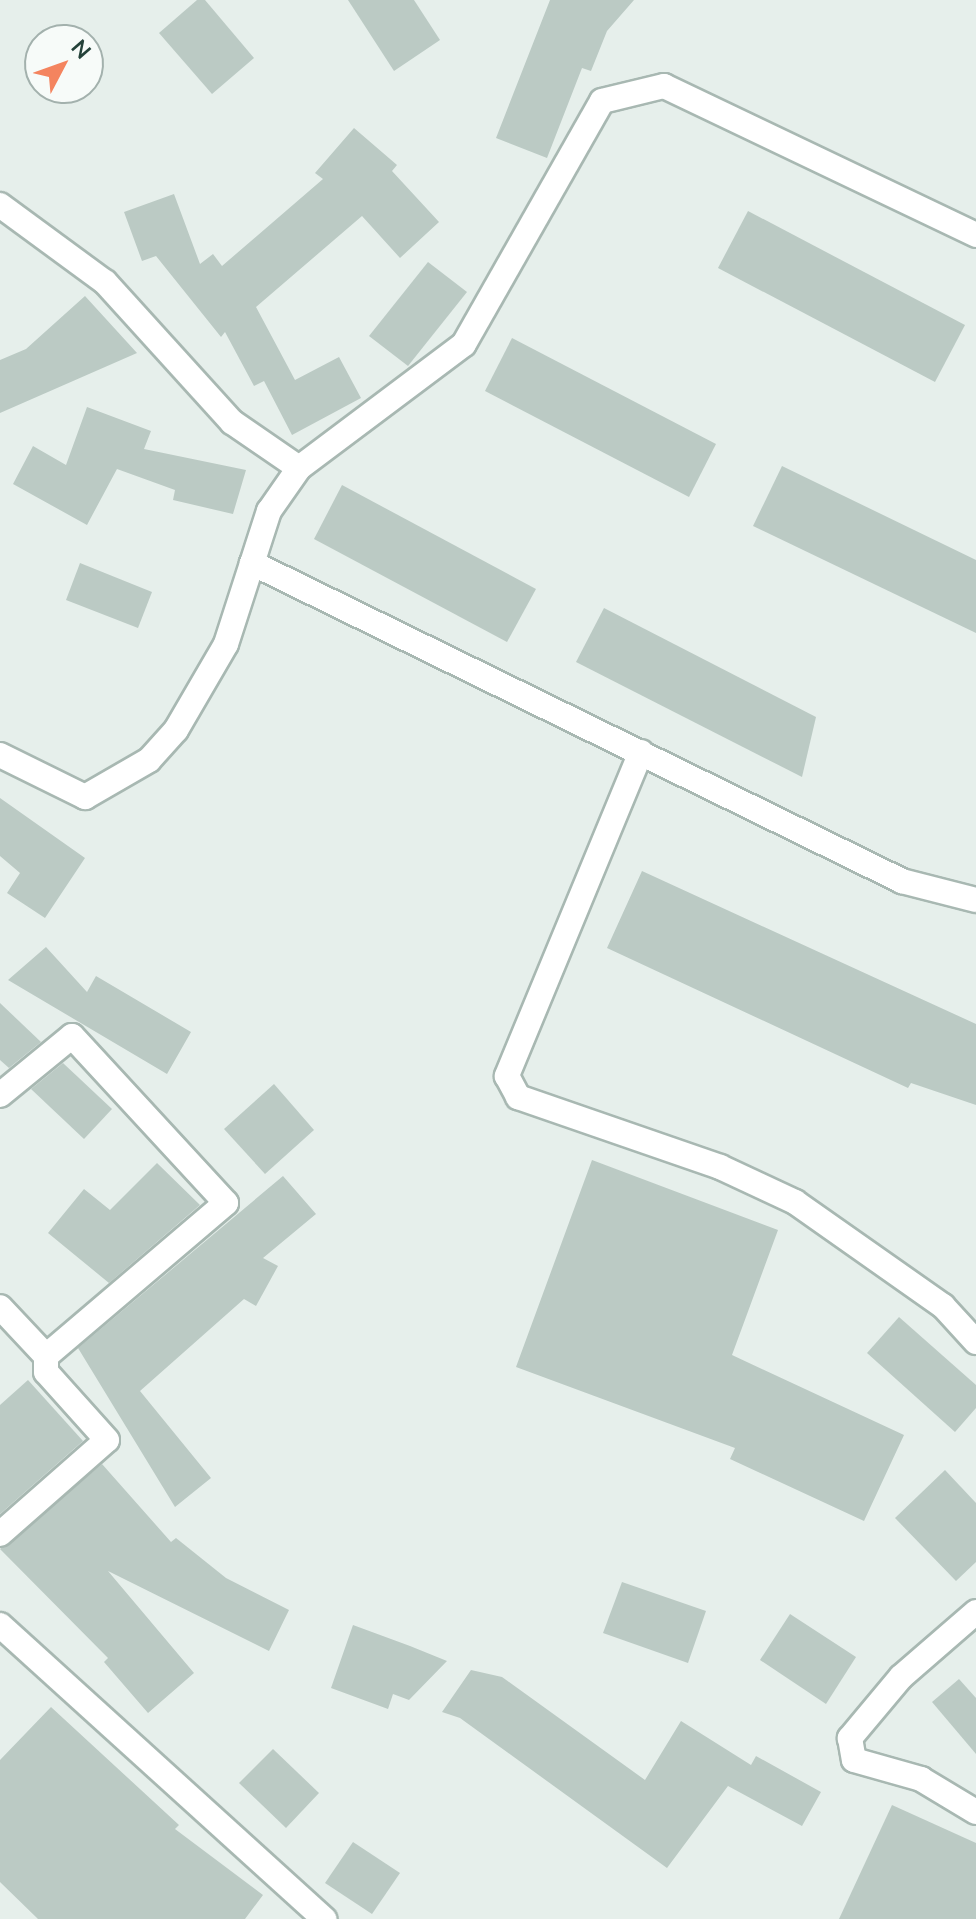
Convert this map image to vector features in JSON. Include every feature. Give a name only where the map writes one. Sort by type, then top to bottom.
[{"type":"street","points":[[0,755],[85,797],[149,760],[176,730],[226,644],[269,511],[299,468],[464,344],[602,101],[664,86],[976,235]]},
{"type":"street","points":[[0,205],[105,282],[232,422],[299,468]]},
{"type":"street","points":[[252,563],[902,881],[976,900]]},
{"type":"street","points":[[641,752],[507,1076],[518,1097],[720,1167],[795,1202],[919,1286],[976,1342]]},
{"type":"street","points":[[0,1095],[72,1036],[226,1203],[46,1356]]},
{"type":"street","points":[[0,1307],[46,1356],[46,1372],[107,1440],[0,1534]]},
{"type":"street","points":[[976,1612],[901,1677],[850,1738],[854,1760],[921,1779],[976,1812]]},
{"type":"street","points":[[0,1625],[324,1919]]},
{"type":"building","points":[[197,0],[205,0],[254,58],[212,94],[159,33]]},
{"type":"building","points":[[348,0],[414,0],[440,40],[394,71]]},
{"type":"building","points":[[550,0],[634,0],[607,31],[591,71],[582,68],[547,158],[496,138]]},
{"type":"building","points":[[354,128],[397,165],[392,171],[439,222],[400,258],[362,216],[256,307],[295,380],[339,357],[361,398],[292,435],[264,381],[254,386],[225,332],[221,337],[156,256],[142,261],[124,212],[174,194],[200,264],[213,254],[222,266],[323,179],[315,173]]},
{"type":"building","points":[[748,211],[965,325],[935,382],[718,268]]},
{"type":"building","points":[[428,262],[467,292],[408,366],[369,336]]},
{"type":"building","points":[[85,296],[137,353],[0,413],[0,360],[26,349]]},
{"type":"building","points":[[512,338],[716,444],[689,497],[485,391]]},
{"type":"building","points":[[87,407],[151,431],[144,449],[246,470],[233,514],[173,500],[175,490],[117,469],[87,525],[13,484],[33,446],[66,465]]},
{"type":"building","points":[[782,466],[976,560],[976,633],[753,526]]},
{"type":"building","points":[[342,485],[536,589],[507,642],[314,539]]},
{"type":"building","points":[[80,563],[152,592],[138,628],[66,600]]},
{"type":"building","points":[[604,608],[816,717],[802,777],[576,662]]},
{"type":"building","points":[[0,798],[85,858],[45,918],[7,893],[20,873],[0,856]]},
{"type":"building","points":[[642,871],[976,1024],[976,1105],[911,1083],[908,1088],[607,948]]},
{"type":"building","points":[[46,947],[87,992],[96,976],[191,1032],[167,1074],[8,980]]},
{"type":"building","points":[[0,1003],[41,1042],[9,1068],[0,1060]]},
{"type":"building","points":[[63,1063],[112,1109],[84,1139],[31,1089]]},
{"type":"building","points":[[274,1084],[314,1130],[265,1174],[224,1129]]},
{"type":"building","points":[[592,1160],[778,1230],[732,1355],[904,1435],[864,1521],[730,1459],[735,1448],[516,1367]]},
{"type":"building","points":[[157,1163],[200,1205],[109,1283],[48,1233],[84,1189],[110,1210]]},
{"type":"building","points":[[283,1176],[316,1214],[263,1258],[278,1266],[256,1306],[244,1299],[140,1391],[211,1478],[175,1507],[78,1348]]},
{"type":"building","points":[[899,1317],[976,1385],[976,1408],[955,1432],[867,1353]]},
{"type":"building","points":[[28,1380],[83,1441],[0,1514],[0,1405]]},
{"type":"building","points":[[102,1464],[171,1542],[176,1538],[226,1578],[289,1610],[269,1651],[108,1571],[194,1673],[148,1713],[104,1662],[108,1658],[0,1549]]},
{"type":"building","points":[[945,1470],[976,1503],[976,1562],[956,1581],[895,1518]]},
{"type":"building","points":[[622,1582],[706,1611],[688,1663],[603,1633]]},
{"type":"building","points":[[790,1614],[856,1657],[826,1704],[760,1660]]},
{"type":"building","points":[[353,1625],[447,1661],[409,1700],[393,1694],[388,1709],[331,1688]]},
{"type":"building","points":[[471,1670],[502,1677],[645,1780],[681,1721],[751,1765],[756,1756],[821,1792],[802,1826],[728,1786],[667,1868],[460,1718],[442,1712]]},
{"type":"building","points":[[959,1679],[976,1698],[976,1754],[932,1702]]},
{"type":"building","points":[[51,1707],[179,1825],[175,1829],[263,1895],[245,1919],[38,1919],[0,1882],[0,1760]]},
{"type":"building","points":[[273,1749],[319,1793],[286,1828],[239,1783]]},
{"type":"building","points":[[892,1805],[976,1843],[976,1919],[839,1919]]},
{"type":"building","points":[[353,1842],[400,1873],[372,1914],[325,1883]]}]
